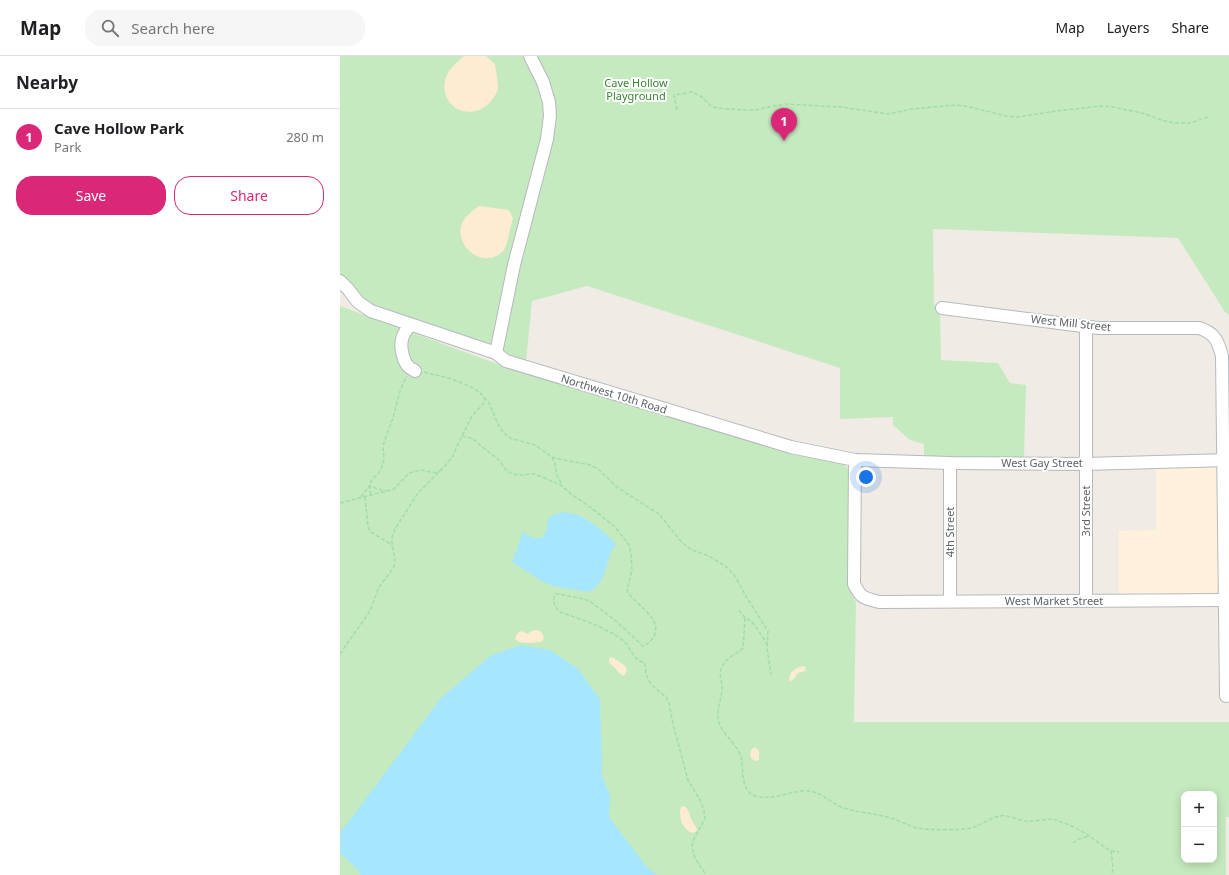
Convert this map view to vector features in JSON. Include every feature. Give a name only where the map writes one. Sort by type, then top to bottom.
[{"type":"street","points":[[496,354],[514,265],[547,138],[550,116],[549,102],[543,82],[530,56]]},
{"type":"street","name":"Northwest 10th Road","points":[[340,281],[358,302],[371,311],[496,354],[506,360],[531,369],[791,447],[855,460]]},
{"type":"street","name":"West Mill Street","points":[[942,308],[1062,322],[1098,328],[1199,328],[1206,330],[1219,343],[1222,356],[1226,460]]},
{"type":"street","points":[[410,325],[401,341],[405,362],[409,367],[415,370]]},
{"type":"street","name":"3rd Street","points":[[1086,326],[1086,600]]},
{"type":"street","name":"West Gay Street","points":[[855,460],[950,463],[1085,464],[1226,460]]},
{"type":"street","name":"West Market Street","points":[[855,460],[854,584],[859,595],[867,599],[879,602],[1227,600]]},
{"type":"street","points":[[1226,460],[1226,696]]},
{"type":"street","name":"4th Street","points":[[950,463],[950,601]]},
{"type":"path","points":[[677,110],[674,95],[692,92],[702,97],[711,106],[717,108],[743,110],[755,110],[784,104],[841,107],[888,114],[912,109],[956,106],[970,107],[1016,117],[1052,111],[1101,106],[1142,113],[1164,121],[1175,123],[1190,123],[1208,117]]},
{"type":"path","points":[[361,497],[369,486],[369,483],[381,470],[384,462],[383,449],[385,442],[404,383],[409,374],[415,370],[452,379],[471,387],[479,392],[489,403],[498,424],[503,432],[510,438],[535,445],[552,457],[591,465],[598,469],[618,488],[659,514],[686,546],[692,550],[709,556],[728,568],[735,576],[768,631],[767,646],[771,675]]},
{"type":"path","points":[[340,654],[370,611],[379,587],[394,567],[395,560],[392,537],[395,529],[418,493],[453,456],[472,416],[484,403],[485,398]]},
{"type":"path","points":[[462,436],[472,438],[499,460],[506,470],[512,474],[535,474],[562,486],[615,527],[629,545],[632,570],[627,591],[631,597],[645,609],[655,623],[655,635],[651,641],[643,646],[616,621],[591,602],[584,599],[555,594],[554,602],[556,608],[560,612],[620,638],[627,644],[637,660],[645,663],[646,674],[654,687],[666,697],[669,703],[688,780],[700,800],[704,811],[705,818],[693,841],[692,847],[695,858],[706,875]]},
{"type":"path","points":[[552,457],[562,486]]},
{"type":"path","points":[[340,503],[394,489],[409,473],[421,470],[436,473],[440,471]]},
{"type":"path","points":[[369,486],[389,491]]},
{"type":"path","points":[[369,486],[371,495]]},
{"type":"path","points":[[365,497],[368,527],[371,532],[392,545]]},
{"type":"path","points":[[739,610],[745,618],[751,621],[756,627],[767,646]]},
{"type":"path","points":[[745,618],[743,648],[725,661],[720,671],[722,685],[717,715],[722,729],[737,746],[743,769],[743,782],[746,789],[754,796],[773,796],[809,791],[819,794],[843,808],[857,812],[884,816],[917,828],[966,830],[999,816],[1027,821],[1054,819],[1077,828],[1111,851],[1119,852]]},
{"type":"path","points":[[1072,843],[1089,835]]},
{"type":"path","points":[[1111,851],[1113,866],[1112,875]]},
{"type":"shaded area","points":[[1217,466],[1219,595],[1119,598],[1119,531],[1156,530],[1156,467]]},
{"type":"green space","name":"Cave Hollow Playground","points":[[340,56],[1229,56],[1229,315],[1225,312],[1178,238],[933,229],[934,304],[940,311],[941,360],[998,363],[1010,383],[1026,385],[1024,459],[924,459],[924,444],[910,440],[893,425],[893,417],[840,419],[840,368],[587,286],[532,301],[526,361],[371,311],[340,281]]},
{"type":"green space","points":[[340,306],[500,365],[786,452],[843,464],[848,468],[850,473],[849,586],[856,602],[854,722],[1229,722],[1229,817],[1226,817],[1226,875],[340,875]]},
{"type":"sand","points":[[486,56],[495,64],[498,83],[498,89],[491,101],[481,109],[472,112],[463,111],[455,107],[449,101],[445,93],[445,84],[448,73],[462,57]]},
{"type":"sand","points":[[479,206],[509,210],[513,218],[505,248],[496,256],[487,258],[479,257],[465,247],[462,239],[460,230],[463,221]]},
{"type":"sand","points":[[521,631],[528,634],[531,631],[540,631],[544,637],[543,641],[524,643],[515,639],[517,634]]},
{"type":"sand","points":[[612,657],[626,667],[627,670],[624,676],[620,674],[610,663],[609,658]]},
{"type":"sand","points":[[804,666],[806,668],[805,671],[798,674],[793,680],[789,680],[790,675],[794,670],[798,667]]},
{"type":"sand","points":[[753,748],[756,748],[759,751],[759,760],[756,761],[751,757],[750,753]]},
{"type":"sand","points":[[684,806],[697,829],[695,832],[692,833],[683,825],[680,811],[681,807]]},
{"type":"water","points":[[564,512],[575,514],[592,523],[603,531],[616,544],[612,550],[600,583],[588,592],[553,586],[543,582],[512,562],[523,532],[533,538],[542,538],[546,531],[548,520],[553,515]]},
{"type":"water","points":[[520,645],[550,650],[578,669],[600,699],[602,776],[610,795],[609,817],[646,866],[657,875],[361,875],[357,869],[340,853],[340,833],[441,698],[490,656]]},
{"type":"place","name":"Cave Hollow Park","points":[[784,141]]}]
